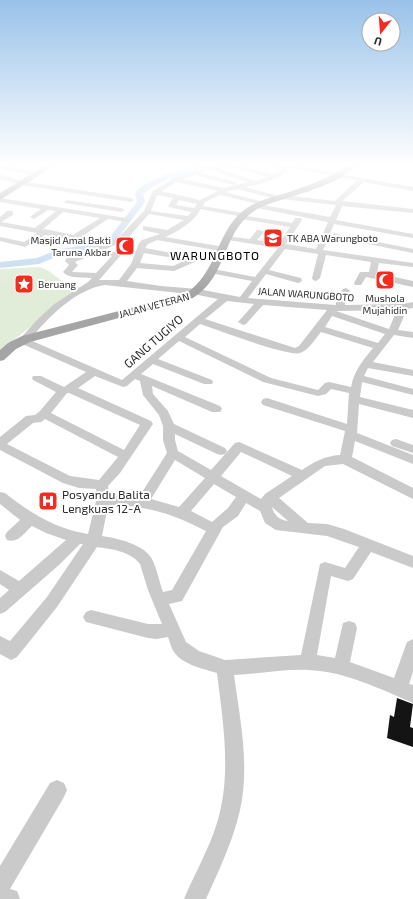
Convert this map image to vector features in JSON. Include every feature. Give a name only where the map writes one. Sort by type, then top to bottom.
[{"type":"main road","name":"JALAN VETERAN","points":[[0,357],[12,346],[25,340],[189,296],[198,292],[207,283],[228,238],[242,216],[256,206]]},
{"type":"street","points":[[34,206],[46,208],[56,214],[106,217],[126,220]]},
{"type":"street","points":[[0,246],[18,249],[25,245],[63,206]]},
{"type":"street","points":[[94,206],[121,210]]},
{"type":"street","points":[[98,276],[70,274],[67,272],[74,265],[69,261],[119,241],[147,212],[149,206]]},
{"type":"street","points":[[171,206],[199,207],[295,226]]},
{"type":"street","points":[[267,206],[332,220],[373,219],[413,211]]},
{"type":"street","points":[[242,300],[264,272],[295,226],[299,214],[297,210],[299,210],[302,206]]},
{"type":"street","points":[[316,278],[320,252],[338,206]]},
{"type":"street","points":[[345,206],[413,236]]},
{"type":"street","points":[[121,283],[135,265],[141,250],[140,248],[145,242],[168,233],[190,219],[199,207]]},
{"type":"street","points":[[34,217],[46,208]]},
{"type":"street","points":[[147,212],[190,219]]},
{"type":"street","points":[[0,220],[10,213]]},
{"type":"street","points":[[74,234],[106,217]]},
{"type":"street","points":[[358,243],[373,219]]},
{"type":"street","points":[[0,224],[74,234],[90,241]]},
{"type":"street","points":[[146,228],[168,233]]},
{"type":"street","points":[[252,241],[260,232]]},
{"type":"street","points":[[336,235],[358,243],[413,251]]},
{"type":"street","points":[[157,238],[222,250]]},
{"type":"street","points":[[228,238],[375,260],[413,264]]},
{"type":"street","points":[[0,239],[25,245]]},
{"type":"street","points":[[119,241],[130,243]]},
{"type":"street","points":[[93,372],[25,340],[38,324],[56,307],[92,284],[117,255],[96,250]]},
{"type":"street","points":[[141,250],[194,259]]},
{"type":"street","points":[[135,265],[174,270],[194,259],[222,250]]},
{"type":"street","points":[[372,275],[375,260]]},
{"type":"street","points":[[148,287],[166,270]]},
{"type":"street","points":[[213,271],[257,280]]},
{"type":"street","points":[[264,272],[298,280]]},
{"type":"street","points":[[358,283],[363,274],[413,284]]},
{"type":"street","name":"JALAN WARUNGBOTO","points":[[92,284],[121,283],[198,292],[225,298],[335,310],[403,307],[413,305]]},
{"type":"street","points":[[198,320],[294,351],[302,348],[320,328],[335,310],[340,298],[346,291]]},
{"type":"street","name":"GANG TUGIYO","points":[[93,372],[123,384],[140,378],[151,360],[225,298]]},
{"type":"street","points":[[243,322],[261,302]]},
{"type":"street","points":[[297,315],[305,306]]},
{"type":"street","points":[[345,459],[352,431],[358,378],[366,364],[397,324],[403,307]]},
{"type":"street","points":[[335,310],[391,332],[413,335]]},
{"type":"street","points":[[320,328],[380,347]]},
{"type":"street","points":[[178,337],[267,380],[318,393],[322,392],[327,385],[330,384],[355,395],[413,414]]},
{"type":"street","points":[[151,360],[208,382]]},
{"type":"street","points":[[366,364],[413,374]]},
{"type":"street","points":[[37,378],[67,390],[146,423],[116,470],[102,484],[79,483],[67,480],[0,444],[30,419],[37,419],[44,414],[67,390],[93,372]]},
{"type":"street","points":[[140,378],[216,409]]},
{"type":"street","points":[[140,378],[148,395],[164,414],[169,426],[169,440],[173,453],[244,496],[267,503]]},
{"type":"street","points":[[358,378],[413,392]]},
{"type":"street","points":[[267,402],[347,428],[413,460]]},
{"type":"street","points":[[44,414],[126,456]]},
{"type":"street","points":[[169,426],[221,451]]},
{"type":"street","points":[[396,443],[413,449]]},
{"type":"street","points":[[182,513],[239,446],[303,476]]},
{"type":"street","points":[[142,502],[173,453]]},
{"type":"street","points":[[267,503],[321,463],[331,460],[345,459],[413,494]]},
{"type":"street","points":[[0,644],[11,652],[52,602],[94,539],[103,501],[102,484]]},
{"type":"street","points":[[159,599],[177,596],[218,523],[232,513],[244,496]]},
{"type":"street","points":[[0,497],[30,519],[51,529],[77,538],[94,539],[118,544],[142,556],[146,561],[171,629],[180,647],[186,653],[207,663],[225,668],[308,662],[354,670],[413,694]]},
{"type":"street","points":[[103,501],[121,500],[142,502],[182,513],[214,529]]},
{"type":"street","points":[[267,503],[270,519],[275,523],[286,527],[327,530],[369,544],[413,562]]},
{"type":"street","points":[[12,536],[30,519]]},
{"type":"street","points":[[0,607],[54,561],[77,538]]},
{"type":"street","points":[[308,662],[324,568],[348,575],[369,544]]},
{"type":"street","points":[[0,576],[20,590]]},
{"type":"street","points":[[91,617],[157,632],[171,629]]},
{"type":"street","points":[[341,668],[349,628]]},
{"type":"street","points":[[397,688],[402,680],[413,647]]},
{"type":"street","points":[[196,899],[224,833],[232,797],[235,772],[225,668]]},
{"type":"street","points":[[0,886],[57,790]]},
{"type":"street","points":[[0,896],[8,899]]},
{"type":"green space","points":[[40,267],[49,271],[63,282],[80,287],[0,351],[0,269]]},
{"type":"building","points":[[397,698],[413,704],[410,727],[413,728],[413,747],[387,738],[390,715],[394,717]]},
{"type":"waterway","points":[[0,265],[39,261],[63,251],[96,246],[112,240],[138,206]]},
{"type":"place","name":"TK ABA Warungboto","points":[[273,238]]},
{"type":"place","name":"Masjid Amal Bakti Taruna Akbar","points":[[125,246]]},
{"type":"place","name":"Mushola Mujahidin","points":[[385,280]]},
{"type":"place","name":"Beruang","points":[[24,284]]},
{"type":"place","name":"Posyandu Balita Lengkuas 12-A","points":[[48,501]]},
{"type":"district","name":"WARUNGBOTO","points":[[215,255]]}]
